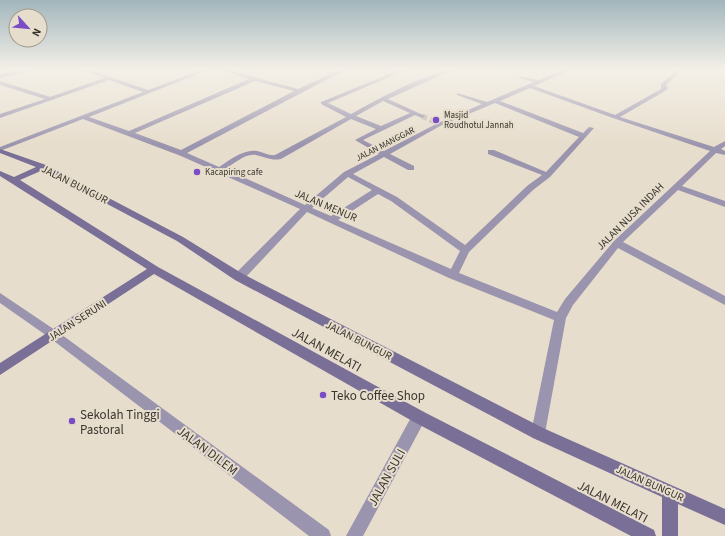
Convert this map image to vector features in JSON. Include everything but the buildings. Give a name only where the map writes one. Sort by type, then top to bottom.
[{"type":"main road","name":"JALAN BUNGUR","points":[[0,150],[43,167],[180,239],[239,277],[538,432],[725,517]]},
{"type":"main road","points":[[14,180],[43,167]]},
{"type":"main road","name":"JALAN MELATI","points":[[0,173],[14,180],[154,269],[419,417],[648,536]]},
{"type":"main road","name":"JALAN SERUNI","points":[[0,370],[154,269]]},
{"type":"main road","points":[[670,492],[670,536]]},
{"type":"street","points":[[39,95],[49,98]]},
{"type":"street","points":[[0,116],[58,95]]},
{"type":"street","points":[[0,150],[139,95]]},
{"type":"street","points":[[128,134],[217,95]]},
{"type":"street","points":[[182,153],[290,95]]},
{"type":"street","points":[[343,95],[323,103],[352,117],[382,128]]},
{"type":"street","points":[[219,170],[247,154],[257,153],[275,158],[392,95]]},
{"type":"street","points":[[462,95],[487,104]]},
{"type":"street","name":"JALAN MANGGAR","points":[[239,277],[305,209],[347,174],[439,124],[509,95]]},
{"type":"street","points":[[554,95],[615,117],[725,153]]},
{"type":"street","points":[[615,117],[654,95]]},
{"type":"street","points":[[383,99],[418,114],[382,128],[358,140],[412,168]]},
{"type":"street","points":[[495,101],[584,136]]},
{"type":"street","name":"JALAN MENUR","points":[[82,117],[182,153],[305,209],[333,219],[453,275],[560,318]]},
{"type":"street","points":[[453,275],[465,250],[530,188],[547,175],[591,128]]},
{"type":"street","name":"JALAN NUSA INDAH","points":[[538,432],[560,318],[569,302],[617,243],[715,150],[725,143]]},
{"type":"street","points":[[491,152],[547,175]]},
{"type":"street","points":[[347,174],[378,190],[465,250]]},
{"type":"street","points":[[677,187],[725,204]]},
{"type":"street","points":[[333,219],[378,190]]},
{"type":"street","points":[[617,243],[725,301]]},
{"type":"street","name":"JALAN DILEM","points":[[0,298],[54,335],[323,536]]},
{"type":"street","name":"JALAN SULI","points":[[354,536],[419,417]]},
{"type":"tunnel","points":[[422,116],[438,123]]},
{"type":"place","name":"Masjid Roudhotul Jannah","points":[[436,120]]},
{"type":"place","name":"Kacapiring cafe","points":[[197,172]]},
{"type":"place","name":"Teko Coffee Shop","points":[[323,395]]},
{"type":"place","name":"Sekolah Tinggi Pastoral","points":[[72,421]]}]
